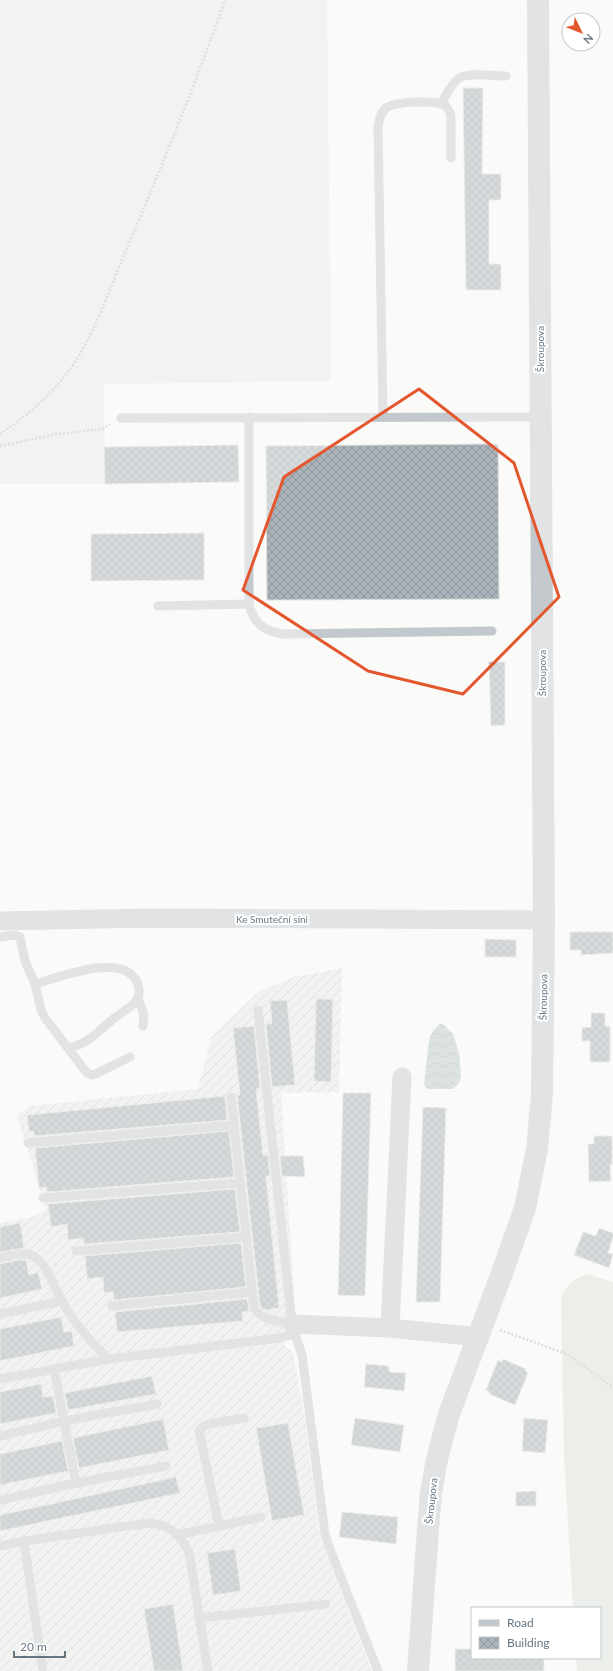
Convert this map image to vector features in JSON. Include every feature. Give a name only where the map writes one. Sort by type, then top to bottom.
[{"type":"street","name":"Škroupova","points":[[418,1671],[428,1529],[434,1477],[449,1414],[481,1330],[524,1208],[537,1148],[542,1094],[544,920],[538,0]]},
{"type":"street","name":"Ke Smuteční síni","points":[[0,921],[156,918],[544,920]]},
{"type":"street","points":[[390,1328],[402,1077]]},
{"type":"street","points":[[293,1329],[390,1328],[481,1330]]},
{"type":"lane","points":[[441,104],[455,82],[461,77],[469,75],[506,76]]},
{"type":"lane","points":[[383,417],[378,127],[380,116],[384,109],[392,104],[401,103],[445,105],[450,112],[451,158]]},
{"type":"lane","points":[[249,417],[249,604],[251,613],[260,626],[272,632],[283,634],[492,631]]},
{"type":"lane","points":[[121,418],[541,417]]},
{"type":"lane","points":[[158,606],[249,604]]},
{"type":"lane","points":[[20,937],[36,920]]},
{"type":"lane","points":[[0,937],[15,935],[20,937]]},
{"type":"lane","points":[[20,937],[25,962],[35,984],[41,1010],[45,1018],[81,1066],[90,1075],[93,1075],[130,1057]]},
{"type":"lane","points":[[35,984],[88,969],[110,967],[128,971],[136,981],[140,993],[138,999],[132,1006],[112,1020],[87,1042],[69,1048]]},
{"type":"lane","points":[[138,999],[144,1015],[143,1026]]},
{"type":"lane","points":[[258,1010],[293,1329],[302,1355],[327,1540],[378,1671]]},
{"type":"lane","points":[[231,1097],[254,1308],[257,1313],[267,1319],[293,1329]]},
{"type":"lane","points":[[28,1143],[234,1125]]},
{"type":"lane","points":[[43,1198],[240,1183]]},
{"type":"lane","points":[[76,1252],[246,1237]]},
{"type":"lane","points":[[0,1258],[20,1254],[34,1256],[46,1270],[62,1301],[86,1336],[109,1359]]},
{"type":"lane","points":[[112,1306],[252,1292]]},
{"type":"lane","points":[[0,1314],[62,1301]]},
{"type":"lane","points":[[0,1379],[109,1359],[279,1338],[293,1329]]},
{"type":"lane","points":[[54,1369],[76,1483]]},
{"type":"lane","points":[[0,1436],[157,1404]]},
{"type":"lane","points":[[219,1526],[199,1431],[205,1425],[244,1418]]},
{"type":"lane","points":[[0,1500],[76,1483],[166,1466]]},
{"type":"lane","points":[[178,1535],[261,1517]]},
{"type":"lane","points":[[0,1546],[24,1541],[149,1523],[163,1525],[178,1535],[186,1546],[191,1557],[208,1671]]},
{"type":"lane","points":[[24,1541],[43,1671]]},
{"type":"lane","points":[[199,1618],[326,1604]]},
{"type":"path","points":[[0,434],[54,389],[71,368],[88,338],[166,156],[225,0]]},
{"type":"path","points":[[0,446],[57,434],[104,429],[121,418]]},
{"type":"path","points":[[481,1330],[499,1330],[567,1354],[613,1387]]},
{"type":"highlighted area","points":[[419,389],[514,463],[559,597],[463,694],[368,671],[243,590],[284,477]]},
{"type":"shaded area","points":[[0,0],[327,0],[331,381],[104,384],[105,484],[0,484]]},
{"type":"shaded area","points":[[342,968],[339,1092],[281,1093],[296,1324],[284,1345],[293,1353],[305,1418],[320,1537],[372,1671],[0,1671],[0,1223],[32,1217],[46,1210],[17,1115],[29,1106],[198,1089],[211,1038],[258,992],[294,977]]},
{"type":"shaded area","points":[[587,1274],[613,1282],[613,1671],[577,1671],[576,1659],[601,1659],[601,1607],[573,1607],[564,1454],[561,1299],[565,1290],[577,1278]]},
{"type":"water","points":[[442,1023],[453,1034],[459,1053],[461,1075],[459,1083],[453,1089],[427,1089],[424,1084],[429,1040],[437,1026]]},
{"type":"building","points":[[463,88],[483,88],[482,174],[501,174],[501,200],[489,200],[489,264],[501,264],[501,290],[466,290]]},
{"type":"building","points":[[498,444],[499,599],[267,600],[266,446]]},
{"type":"building","points":[[238,445],[239,482],[105,484],[104,447]]},
{"type":"building","points":[[204,533],[204,580],[91,581],[91,534]]},
{"type":"building","points":[[489,662],[505,662],[505,725],[491,726]]},
{"type":"building","points":[[570,932],[613,932],[613,953],[581,955],[581,950],[570,950]]},
{"type":"building","points":[[485,939],[516,940],[516,957],[485,957]]},
{"type":"building","points":[[316,999],[333,999],[331,1082],[314,1081]]},
{"type":"building","points":[[287,1000],[295,1085],[272,1087],[266,1024],[272,1024],[270,1001]]},
{"type":"building","points":[[591,1013],[605,1013],[605,1026],[610,1026],[610,1062],[590,1062],[590,1041],[582,1041],[582,1028],[591,1027]]},
{"type":"building","points":[[254,1026],[260,1088],[256,1089],[263,1155],[268,1155],[270,1176],[266,1176],[279,1308],[264,1310],[260,1306],[237,1095],[240,1095],[233,1028]]},
{"type":"building","points":[[343,1093],[371,1093],[365,1296],[338,1295]]},
{"type":"building","points":[[225,1096],[227,1120],[34,1136],[34,1131],[29,1132],[27,1115]]},
{"type":"building","points":[[423,1107],[446,1108],[440,1302],[416,1302]]},
{"type":"building","points":[[229,1131],[234,1177],[47,1192],[46,1187],[39,1188],[35,1148]]},
{"type":"building","points":[[594,1136],[612,1136],[612,1165],[610,1165],[611,1181],[589,1182],[588,1144],[594,1144]]},
{"type":"building","points":[[280,1156],[303,1156],[305,1177],[282,1176]]},
{"type":"building","points":[[235,1189],[240,1232],[84,1244],[83,1238],[68,1240],[67,1224],[51,1227],[48,1204]]},
{"type":"building","points":[[20,1223],[24,1248],[0,1252],[0,1227]]},
{"type":"building","points":[[599,1228],[613,1233],[608,1253],[613,1254],[609,1268],[574,1255],[583,1232],[596,1236]]},
{"type":"building","points":[[241,1243],[246,1287],[114,1300],[113,1292],[104,1293],[103,1277],[87,1279],[85,1256]]},
{"type":"building","points":[[18,1260],[26,1260],[29,1275],[38,1272],[42,1289],[0,1298],[0,1264]]},
{"type":"building","points":[[247,1299],[249,1311],[242,1312],[243,1321],[117,1332],[115,1312]]},
{"type":"building","points":[[61,1317],[64,1332],[72,1331],[74,1346],[0,1361],[0,1329]]},
{"type":"building","points":[[503,1359],[526,1369],[525,1371],[528,1373],[515,1405],[489,1394],[490,1392],[486,1390],[498,1360],[502,1362]]},
{"type":"building","points":[[366,1364],[389,1366],[389,1372],[406,1373],[404,1391],[364,1387]]},
{"type":"building","points":[[152,1376],[156,1394],[68,1410],[65,1393]]},
{"type":"building","points":[[41,1384],[43,1397],[53,1396],[56,1413],[0,1424],[0,1392]]},
{"type":"building","points":[[355,1418],[404,1425],[400,1452],[351,1445]]},
{"type":"building","points":[[524,1418],[548,1420],[545,1453],[522,1451]]},
{"type":"building","points":[[163,1419],[169,1450],[79,1468],[73,1438]]},
{"type":"building","points":[[288,1423],[304,1515],[272,1521],[256,1428]]},
{"type":"building","points":[[62,1441],[68,1471],[0,1485],[0,1454]]},
{"type":"building","points":[[176,1477],[180,1493],[0,1531],[0,1515]]},
{"type":"building","points":[[536,1491],[536,1506],[516,1506],[516,1492]]},
{"type":"building","points":[[342,1512],[398,1517],[396,1544],[339,1537]]},
{"type":"building","points":[[235,1549],[241,1591],[213,1595],[207,1553]]},
{"type":"building","points":[[173,1604],[183,1671],[154,1671],[144,1609]]},
{"type":"building","points":[[455,1649],[471,1649],[471,1659],[544,1659],[544,1671],[455,1671]]}]
